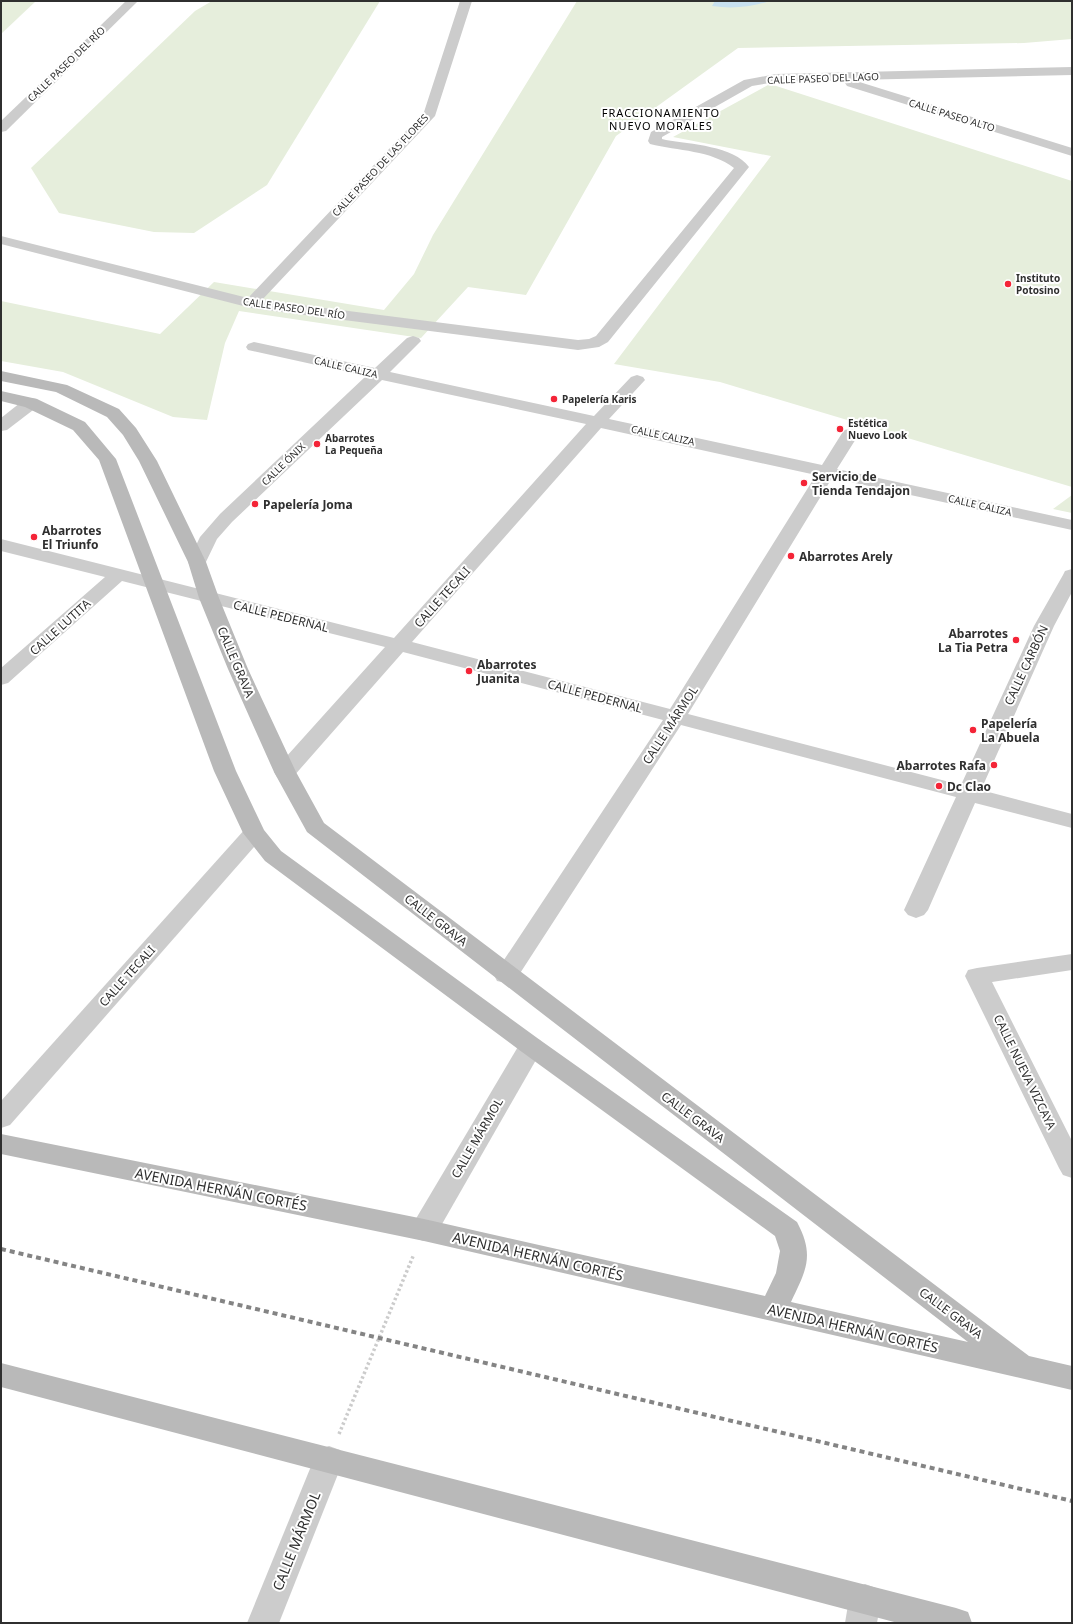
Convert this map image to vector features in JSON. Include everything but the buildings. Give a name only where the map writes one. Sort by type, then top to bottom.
[{"type":"main road","name":"CALLE GRAVA","points":[[1,376],[61,388],[113,413],[130,432],[148,461],[196,562],[238,669],[285,772],[315,827],[506,975],[1019,1365]]},
{"type":"main road","points":[[1,396],[31,403],[79,426],[107,459],[225,771],[254,833],[273,856],[531,1046],[787,1230],[794,1251],[790,1273],[773,1311]]},
{"type":"main road","name":"AVENIDA HERNÁN CORTÉS","points":[[1,1144],[424,1230],[773,1311],[1072,1378]]},
{"type":"main road","points":[[1,1375],[329,1459],[863,1611],[956,1623]]},
{"type":"street","name":"CALLE PASEO DEL RÍO","points":[[1,128],[132,1]]},
{"type":"street","name":"CALLE PASEO DE LAS FLORES","points":[[251,303],[430,113],[466,1]]},
{"type":"street","name":"CALLE PASEO DEL LAGO","points":[[593,344],[602,339],[742,166],[734,159],[717,152],[671,146],[655,140],[656,135],[748,84],[776,78],[1072,71]]},
{"type":"street","name":"CALLE PASEO ALTO","points":[[833,77],[1072,152]]},
{"type":"street","name":"CALLE PASEO DEL RÍO","points":[[1,240],[251,303],[578,345],[593,344]]},
{"type":"street","name":"CALLE ÓNIX","points":[[196,562],[209,537],[226,518],[413,341]]},
{"type":"street","name":"CALLE CALIZA","points":[[254,347],[1072,525]]},
{"type":"street","name":"CALLE TECALI","points":[[285,772],[400,645],[598,421],[637,380]]},
{"type":"street","points":[[1,426],[31,403]]},
{"type":"street","name":"CALLE MÁRMOL","points":[[506,975],[676,717],[850,434]]},
{"type":"street","name":"CALLE PEDERNAL","points":[[1,545],[400,645],[1072,821]]},
{"type":"street","name":"CALLE LUTITA","points":[[1,679],[118,574]]},
{"type":"street","name":"CALLE CARBÓN","points":[[916,910],[1044,626],[1072,575]]},
{"type":"street","name":"CALLE TECALI","points":[[1,1118],[254,833]]},
{"type":"street","name":"CALLE NUEVA VIZCAYA","points":[[1072,962],[977,976],[1072,1168]]},
{"type":"street","name":"CALLE MÁRMOL","points":[[424,1230],[531,1046]]},
{"type":"street","name":"CALLE MÁRMOL","points":[[264,1623],[329,1459]]},
{"type":"path","points":[[329,1459],[424,1230]]},
{"type":"green space","points":[[1,1],[36,1],[1,34]]},
{"type":"green space","points":[[212,1],[380,1],[267,185],[194,233],[154,232],[59,213],[31,168],[195,11]]},
{"type":"green space","points":[[577,1],[1072,1],[1072,39],[1024,43],[738,48],[616,136],[526,295],[468,287],[421,338],[239,311],[225,343],[207,420],[173,417],[63,372],[1,361],[1,301],[160,334],[214,282],[384,310],[414,274],[433,235]]},
{"type":"green space","points":[[770,84],[1072,181],[1072,487],[720,382],[614,364],[771,156],[673,137]]},
{"type":"green space","points":[[1072,495],[1072,513],[1053,509]]},
{"type":"water","points":[[715,1],[770,1],[748,6],[727,7],[712,6]]},
{"type":"railway","points":[[1,1249],[1072,1501]]},
{"type":"place","name":"Instituto Potosino","points":[[1008,284]]},
{"type":"place","name":"Papelería Karis","points":[[554,399]]},
{"type":"place","name":"Estética Nuevo Look","points":[[840,429]]},
{"type":"place","name":"Abarrotes La Pequeña","points":[[317,444]]},
{"type":"place","name":"Servicio de Tienda Tendajon","points":[[804,483]]},
{"type":"place","name":"Papelería Joma","points":[[255,504]]},
{"type":"place","name":"Abarrotes El Triunfo","points":[[34,537]]},
{"type":"place","name":"Abarrotes Arely","points":[[791,556]]},
{"type":"place","name":"Abarrotes La Tia Petra","points":[[1016,640]]},
{"type":"place","name":"Abarrotes Juanita","points":[[469,671]]},
{"type":"place","name":"Papelería La Abuela","points":[[973,730]]},
{"type":"place","name":"Abarrotes Rafa","points":[[994,765]]},
{"type":"place","name":"Dc Clao","points":[[939,786]]},
{"type":"district","name":"FRACCIONAMIENTO NUEVO MORALES","points":[[661,118]]}]
